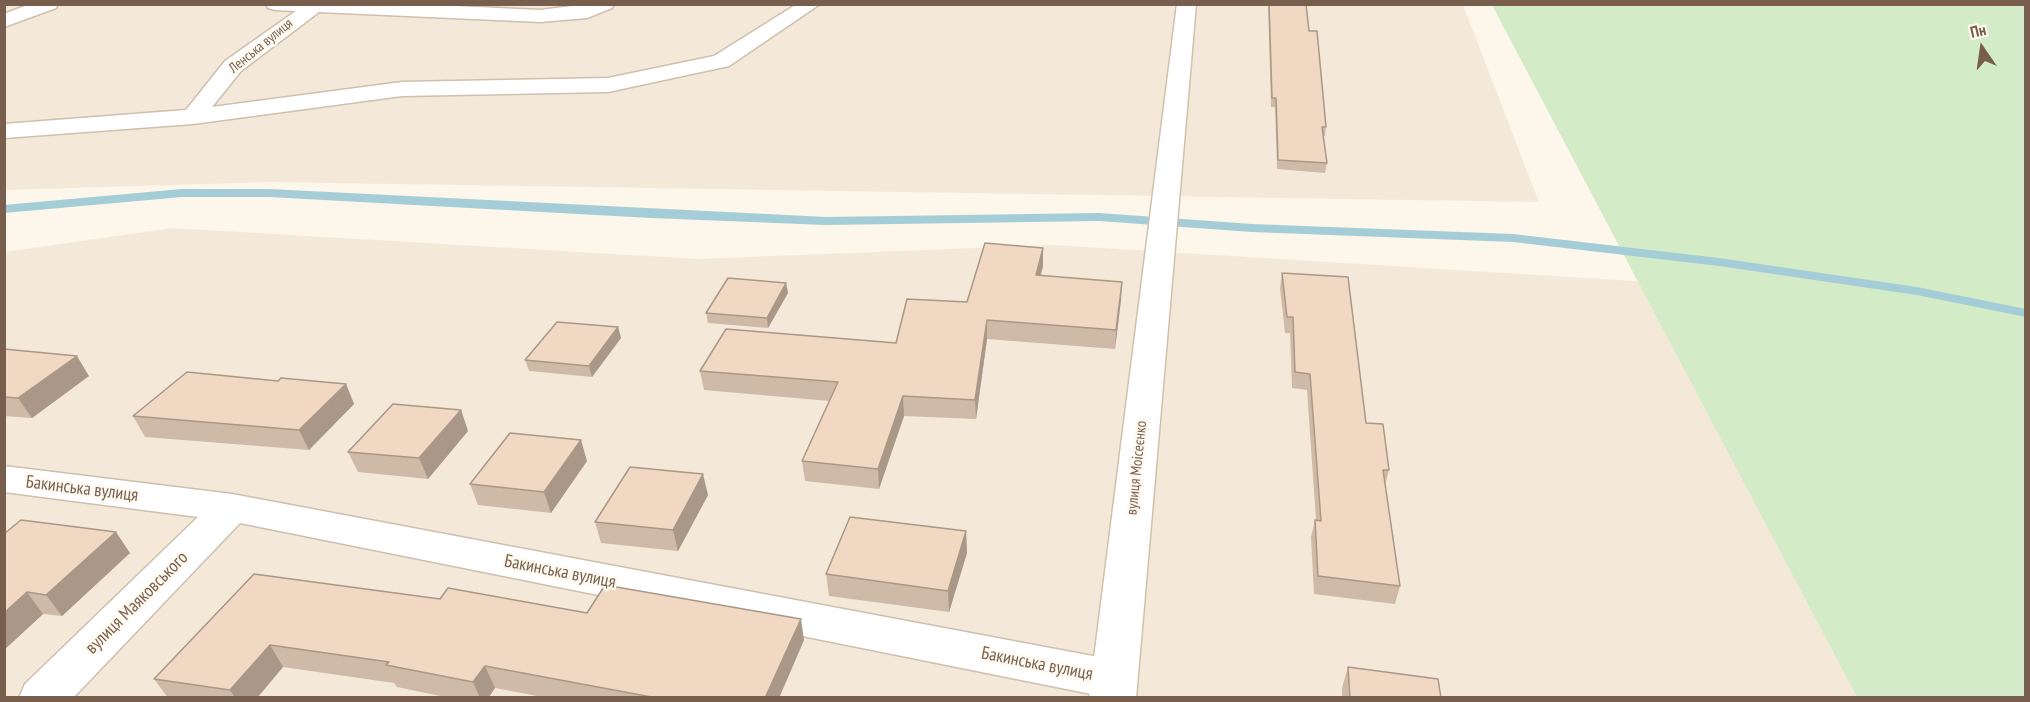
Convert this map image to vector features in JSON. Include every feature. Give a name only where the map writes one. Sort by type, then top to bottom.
[{"type":"street","points":[[4,21],[49,4]]},
{"type":"street","name":"Ленська вулиця","points":[[275,4],[314,6]]},
{"type":"street","points":[[314,6],[540,16],[587,12],[605,4]]},
{"type":"street","points":[[4,131],[193,117],[402,89],[608,85],[721,61],[811,4]]},
{"type":"street","name":"вулиця Моісеєнко","points":[[1113,688],[1187,4]]},
{"type":"street","name":"Ленська вулиця","points":[[193,117],[233,66],[314,6]]},
{"type":"street","name":"Бакинська вулиця","points":[[4,479],[232,508],[1113,688]]},
{"type":"street","name":"вулиця Маяковського","points":[[42,698],[232,508]]},
{"type":"shaded area","points":[[4,5],[1463,5],[1539,202],[270,182],[5,190]]},
{"type":"shaded area","points":[[172,228],[698,259],[1054,245],[1650,282],[1869,697],[5,697],[4,252]]},
{"type":"green space","points":[[1492,5],[2025,5],[2025,697],[1857,697]]},
{"type":"building","points":[[1269,4],[1306,4],[1309,31],[1317,31],[1326,127],[1322,127],[1327,163],[1278,160],[1276,98],[1272,98]]},
{"type":"building","points":[[985,243],[1043,248],[1036,275],[1122,282],[1116,330],[987,320],[975,400],[903,396],[878,469],[802,461],[838,382],[700,371],[726,329],[896,343],[907,299],[967,302]]},
{"type":"building","points":[[1282,273],[1348,277],[1366,423],[1383,424],[1389,470],[1383,470],[1400,586],[1318,576],[1315,520],[1321,521],[1310,374],[1295,372],[1293,317],[1287,317]]},
{"type":"building","points":[[728,278],[786,283],[767,318],[706,313]]},
{"type":"building","points":[[557,322],[618,327],[589,366],[525,360]]},
{"type":"building","points":[[4,349],[77,356],[18,398],[4,397]]},
{"type":"building","points":[[187,372],[278,381],[281,378],[346,384],[299,430],[133,416]]},
{"type":"building","points":[[393,404],[461,410],[419,458],[348,452]]},
{"type":"building","points":[[510,433],[581,440],[544,492],[470,484]]},
{"type":"building","points":[[630,467],[703,474],[673,530],[595,522]]},
{"type":"building","points":[[850,517],[966,531],[948,591],[826,574]]},
{"type":"building","points":[[21,520],[116,532],[46,595],[27,592],[4,613],[4,534]]},
{"type":"building","points":[[254,574],[440,599],[448,588],[587,613],[605,585],[801,619],[765,698],[657,698],[485,666],[473,682],[386,665],[389,662],[270,645],[230,690],[154,679]]},
{"type":"building","points":[[1348,667],[1438,679],[1441,698],[1350,698]]},
{"type":"waterway","points":[[4,209],[182,193],[269,193],[826,221],[1099,217],[1252,228],[1513,238],[1719,262],[1917,291],[2026,313]]}]
